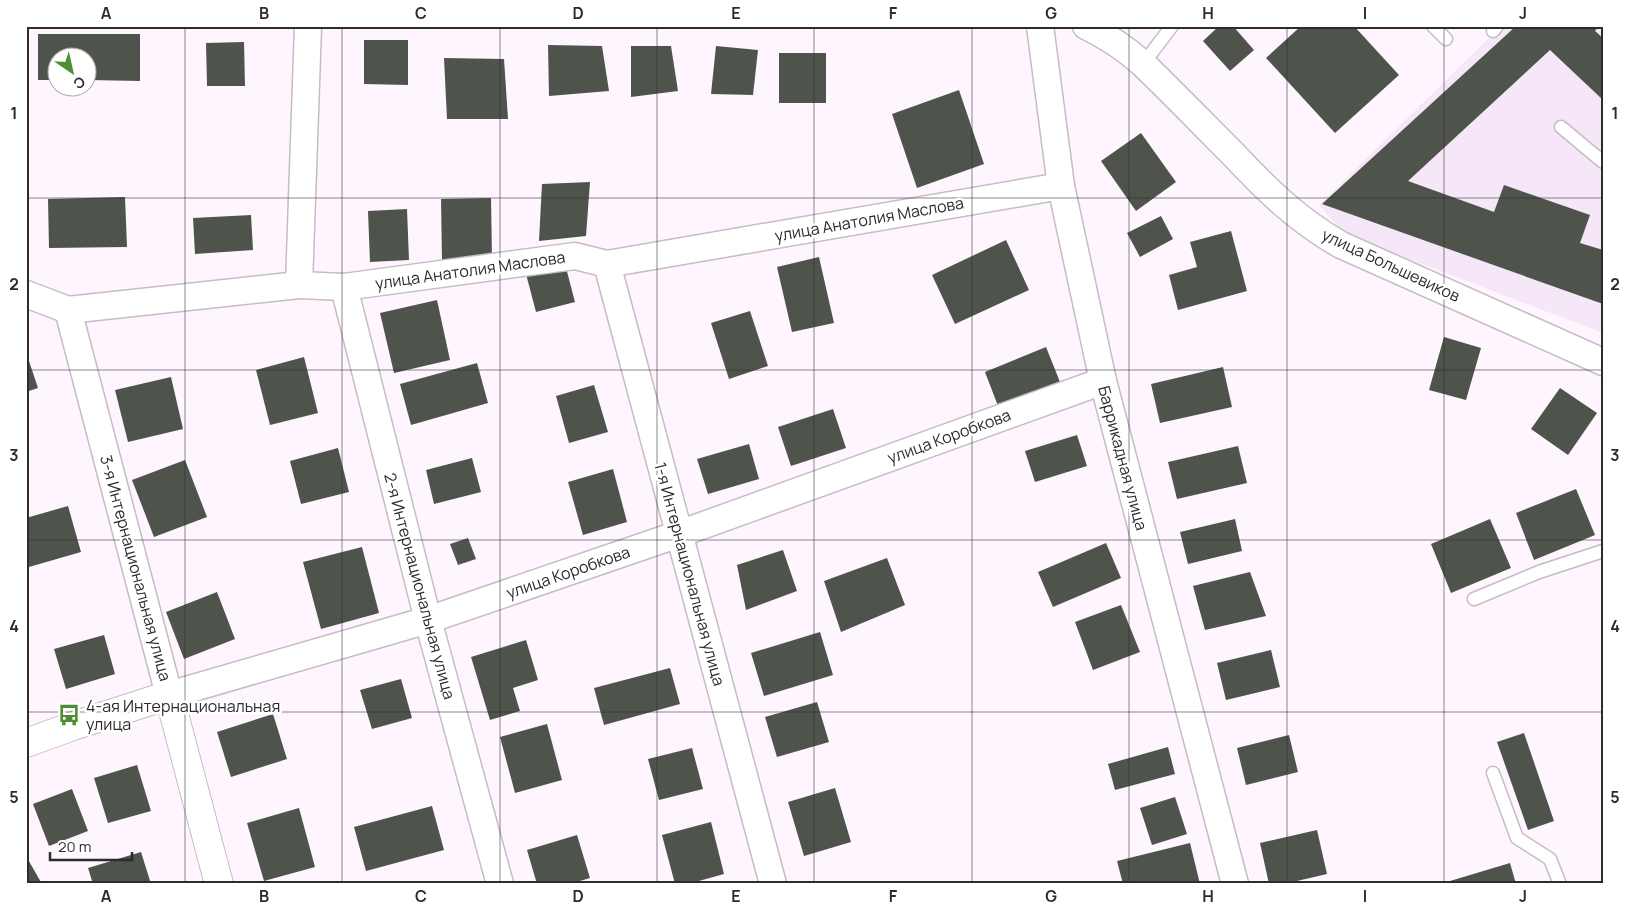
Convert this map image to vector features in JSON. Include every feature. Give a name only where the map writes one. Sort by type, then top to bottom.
[{"type":"street","points":[[299,285],[308,26]]},
{"type":"street","name":"Баррикадная улица","points":[[1040,26],[1061,186],[1103,381],[1235,884]]},
{"type":"street","name":"улица Большевиков","points":[[1086,26],[1115,42],[1143,64],[1267,189],[1315,229],[1341,245],[1603,362]]},
{"type":"street","name":"улица Анатолия Маслова","points":[[26,294],[68,310],[299,285],[344,287],[575,256],[607,264],[1061,186]]},
{"type":"street","name":"1-я Интернациональная улица","points":[[607,264],[773,884]]},
{"type":"street","name":"2-я Интернациональная улица","points":[[344,287],[428,620],[500,884]]},
{"type":"street","name":"3-я Интернациональная улица","points":[[68,310],[219,884]]},
{"type":"street","name":"улица Коробкова","points":[[26,743],[169,695],[428,620],[679,534],[1103,381]]},
{"type":"lane","points":[[1143,64],[1172,26]]},
{"type":"lane","points":[[1433,26],[1446,39]]},
{"type":"lane","points":[[1561,127],[1603,162]]},
{"type":"lane","points":[[1474,599],[1539,572],[1603,552]]},
{"type":"lane","points":[[1493,773],[1517,838],[1550,859],[1560,884]]},
{"type":"shaded area","points":[[1501,26],[1603,26],[1603,333],[1346,235],[1319,205]]},
{"type":"building","points":[[1219,26],[1233,26],[1254,50],[1230,71],[1203,41]]},
{"type":"building","points":[[1301,26],[1354,26],[1399,75],[1335,133],[1266,58]]},
{"type":"building","points":[[1516,26],[1599,26],[1595,31],[1603,38],[1603,100],[1550,50],[1408,181],[1494,212],[1504,185],[1590,215],[1580,243],[1603,250],[1603,304],[1322,204]]},
{"type":"building","points":[[38,34],[140,34],[140,81],[98,80],[98,48],[48,48],[48,80],[38,80]]},
{"type":"building","points":[[364,40],[408,40],[408,85],[364,84]]},
{"type":"building","points":[[244,42],[245,86],[207,86],[206,43]]},
{"type":"building","points":[[548,45],[602,46],[609,91],[549,96]]},
{"type":"building","points":[[631,46],[671,46],[678,91],[631,97]]},
{"type":"building","points":[[716,46],[758,50],[753,95],[711,94]]},
{"type":"building","points":[[779,53],[826,53],[826,103],[779,103]]},
{"type":"building","points":[[444,58],[504,59],[508,119],[447,119]]},
{"type":"building","points":[[959,90],[984,164],[917,188],[892,114]]},
{"type":"building","points":[[1141,133],[1176,182],[1136,211],[1101,161]]},
{"type":"building","points":[[590,182],[586,236],[539,241],[542,184]]},
{"type":"building","points":[[125,197],[127,247],[49,248],[48,199]]},
{"type":"building","points":[[491,198],[492,259],[442,260],[441,199]]},
{"type":"building","points":[[407,209],[409,260],[370,262],[368,211]]},
{"type":"building","points":[[251,215],[253,250],[195,254],[193,218]]},
{"type":"building","points":[[1161,216],[1173,239],[1140,257],[1127,233]]},
{"type":"building","points":[[1231,231],[1247,291],[1178,310],[1169,275],[1197,267],[1190,242]]},
{"type":"building","points":[[1006,240],[1029,290],[955,324],[932,275]]},
{"type":"building","points":[[819,257],[834,323],[792,332],[777,267]]},
{"type":"building","points":[[565,264],[575,302],[536,312],[526,274]]},
{"type":"building","points":[[437,300],[450,360],[394,373],[380,313]]},
{"type":"building","points":[[750,311],[768,366],[729,379],[711,323]]},
{"type":"building","points":[[1444,337],[1481,348],[1466,400],[1429,390]]},
{"type":"building","points":[[1046,347],[1060,382],[998,406],[985,372]]},
{"type":"building","points":[[26,352],[38,388],[26,392]]},
{"type":"building","points":[[304,357],[318,413],[270,425],[256,370]]},
{"type":"building","points":[[477,363],[488,403],[411,425],[400,384]]},
{"type":"building","points":[[1223,367],[1232,407],[1160,423],[1151,384]]},
{"type":"building","points":[[171,377],[183,429],[128,442],[115,390]]},
{"type":"building","points":[[594,385],[608,432],[569,443],[556,396]]},
{"type":"building","points":[[1560,388],[1597,413],[1568,455],[1531,429]]},
{"type":"building","points":[[833,409],[846,448],[791,466],[778,427]]},
{"type":"building","points":[[1077,435],[1087,466],[1035,482],[1025,451]]},
{"type":"building","points":[[749,444],[759,479],[708,494],[697,459]]},
{"type":"building","points":[[1238,446],[1247,483],[1177,499],[1168,462]]},
{"type":"building","points":[[338,448],[349,492],[301,504],[290,461]]},
{"type":"building","points":[[472,458],[481,492],[434,504],[426,470]]},
{"type":"building","points":[[185,460],[207,517],[154,537],[132,480]]},
{"type":"building","points":[[613,469],[627,522],[583,535],[568,482]]},
{"type":"building","points":[[1576,489],[1595,535],[1534,560],[1516,513]]},
{"type":"building","points":[[68,506],[81,552],[29,567],[26,557],[26,518]]},
{"type":"building","points":[[1235,519],[1242,551],[1188,564],[1180,532]]},
{"type":"building","points":[[1490,519],[1511,568],[1451,593],[1431,544]]},
{"type":"building","points":[[468,538],[476,559],[458,565],[450,544]]},
{"type":"building","points":[[1106,543],[1121,578],[1053,607],[1038,572]]},
{"type":"building","points":[[362,547],[379,613],[321,629],[303,562]]},
{"type":"building","points":[[783,550],[797,591],[746,610],[737,565]]},
{"type":"building","points":[[887,558],[905,605],[841,632],[824,581]]},
{"type":"building","points":[[1250,572],[1266,616],[1205,630],[1193,586]]},
{"type":"building","points":[[217,592],[235,639],[184,659],[166,612]]},
{"type":"building","points":[[1121,605],[1140,652],[1093,670],[1075,622]]},
{"type":"building","points":[[820,632],[833,675],[764,696],[751,653]]},
{"type":"building","points":[[104,635],[115,674],[66,689],[54,649]]},
{"type":"building","points":[[526,640],[538,680],[513,688],[520,711],[490,720],[471,657]]},
{"type":"building","points":[[1271,650],[1280,687],[1226,700],[1217,663]]},
{"type":"building","points":[[670,668],[680,704],[604,725],[594,688]]},
{"type":"building","points":[[401,679],[412,718],[372,729],[360,690]]},
{"type":"building","points":[[817,702],[829,742],[777,757],[765,717]]},
{"type":"building","points":[[273,714],[287,759],[231,777],[217,732]]},
{"type":"building","points":[[547,724],[562,780],[515,793],[500,737]]},
{"type":"building","points":[[1524,733],[1554,821],[1528,830],[1497,742]]},
{"type":"building","points":[[1289,735],[1298,772],[1246,785],[1237,748]]},
{"type":"building","points":[[1168,747],[1175,774],[1115,790],[1108,764]]},
{"type":"building","points":[[692,748],[703,789],[659,800],[648,759]]},
{"type":"building","points":[[137,765],[151,811],[108,823],[94,778]]},
{"type":"building","points":[[835,788],[851,842],[804,856],[788,802]]},
{"type":"building","points":[[72,789],[88,831],[49,846],[33,804]]},
{"type":"building","points":[[1175,797],[1187,834],[1152,845],[1140,808]]},
{"type":"building","points":[[432,806],[444,850],[366,871],[354,827]]},
{"type":"building","points":[[299,808],[315,867],[264,881],[247,823]]},
{"type":"building","points":[[711,822],[724,874],[688,884],[675,884],[662,835]]},
{"type":"building","points":[[1317,830],[1327,874],[1284,884],[1269,884],[1260,843]]},
{"type":"building","points":[[577,835],[590,878],[570,884],[537,884],[527,850]]},
{"type":"building","points":[[1190,843],[1200,884],[1123,884],[1117,861]]},
{"type":"building","points":[[141,852],[151,884],[93,884],[88,868]]},
{"type":"building","points":[[26,856],[42,884],[26,884]]},
{"type":"building","points":[[1510,863],[1516,884],[1450,884],[1450,881]]},
{"type":"place","name":"4-ая Интернациональная улица","points":[[69,715]]}]
